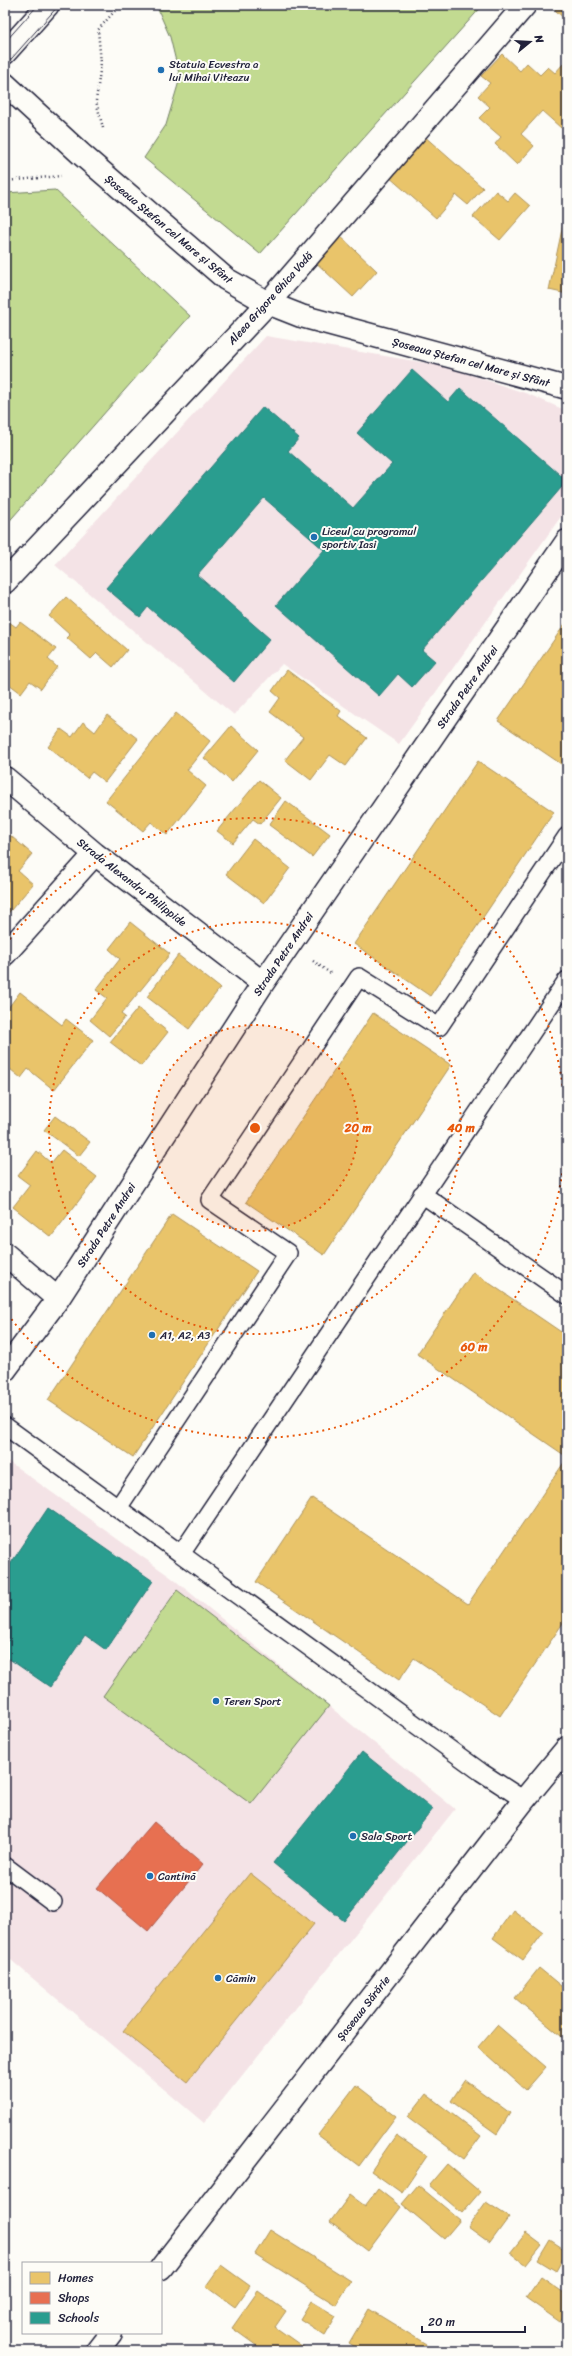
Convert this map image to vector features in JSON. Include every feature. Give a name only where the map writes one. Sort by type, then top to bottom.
[{"type":"street","points":[[5,53],[48,5]]},
{"type":"street","name":"Aleea Grigore Ghica Vodă","points":[[5,582],[268,303],[525,5]]},
{"type":"street","name":"Șoseaua Ștefan cel Mare și Sfânt","points":[[5,84],[81,154],[226,279],[268,303],[301,316],[567,388]]},
{"type":"street","name":"Strada Petre Andrei","points":[[5,1370],[58,1299],[289,944],[567,541]]},
{"type":"street","name":"Strada Alexandru Philippide","points":[[5,778],[95,854],[263,983]]},
{"type":"street","points":[[5,954],[95,854]]},
{"type":"street","points":[[5,1254],[58,1299]]},
{"type":"street","name":"Șoseaua Sărărie","points":[[162,2267],[524,1800],[567,1748]]},
{"type":"street","points":[[97,2351],[109,2334]]},
{"type":"lane","points":[[118,1508],[288,1253],[210,1200],[359,978],[439,1027],[567,836]]},
{"type":"lane","points":[[181,1554],[567,980]]},
{"type":"lane","points":[[422,1194],[567,1295]]},
{"type":"lane","points":[[5,1426],[475,1768],[524,1800]]},
{"type":"lane","points":[[5,1866],[52,1902]]},
{"type":"path","points":[[103,128],[96,101],[101,63],[98,30],[120,5]]},
{"type":"path","points":[[5,181],[61,176]]},
{"type":"path","points":[[289,944],[352,988]]},
{"type":"shaded area","name":"Liceul cu programul sportiv Iasi","points":[[266,336],[444,366],[528,394],[567,411],[567,508],[399,744],[282,664],[234,715],[55,565]]},
{"type":"shaded area","points":[[5,1459],[172,1578],[455,1809],[204,2123],[5,1955]]},
{"type":"green space","points":[[156,5],[483,5],[260,254],[144,158],[166,125],[180,78],[170,37]]},
{"type":"green space","points":[[55,190],[190,316],[5,526],[5,193]]},
{"type":"green space","name":"Teren Sport","points":[[177,1590],[329,1706],[251,1804],[103,1696]]},
{"type":"building: Homes","points":[[559,5],[567,5],[567,21],[555,10]]},
{"type":"building: Homes","points":[[502,54],[520,71],[527,63],[540,75],[548,67],[555,73],[564,63],[567,66],[567,121],[561,128],[542,111],[521,134],[534,146],[517,165],[495,144],[501,137],[479,118],[490,107],[478,96],[490,83],[481,76]]},
{"type":"building: Homes","points":[[423,135],[483,188],[468,205],[456,195],[436,218],[388,176]]},
{"type":"building: Homes","points":[[496,191],[508,201],[515,193],[530,206],[500,240],[473,217]]},
{"type":"building: Homes","points":[[567,206],[567,294],[549,290]]},
{"type":"building: Homes","points":[[335,231],[377,271],[353,297],[311,258]]},
{"type":"building: Homes","points":[[66,597],[127,650],[113,667],[97,653],[91,659],[67,638],[70,635],[49,616]]},
{"type":"building: Homes","points":[[5,619],[16,627],[20,622],[56,649],[48,659],[57,667],[41,689],[30,681],[21,693],[5,681]]},
{"type":"building: Homes","points":[[567,621],[567,768],[498,721]]},
{"type":"building: Homes","points":[[287,670],[341,711],[338,716],[367,738],[346,766],[330,755],[311,780],[285,760],[303,737],[270,712],[280,698],[272,691]]},
{"type":"building: Homes","points":[[176,713],[210,741],[187,770],[206,786],[167,835],[151,822],[143,831],[106,801]]},
{"type":"building: Homes","points":[[107,715],[138,739],[105,782],[92,772],[87,778],[48,747],[61,729],[72,737],[83,722],[95,732]]},
{"type":"building: Homes","points":[[231,726],[258,750],[232,782],[204,758]]},
{"type":"building: Homes","points":[[478,761],[554,812],[430,996],[354,944]]},
{"type":"building: Homes","points":[[259,780],[281,798],[260,824],[253,819],[233,843],[217,831]]},
{"type":"building: Homes","points":[[286,801],[330,834],[312,857],[269,825]]},
{"type":"building: Homes","points":[[5,831],[32,854],[18,871],[33,884],[5,917]]},
{"type":"building: Homes","points":[[253,839],[290,868],[264,903],[226,874]]},
{"type":"building: Homes","points":[[130,922],[170,954],[121,1014],[125,1017],[109,1036],[90,1020],[107,998],[96,990],[120,959],[109,949]]},
{"type":"building: Homes","points":[[178,955],[220,988],[189,1029],[147,997]]},
{"type":"building: Homes","points":[[20,992],[62,1025],[66,1019],[93,1040],[54,1090],[28,1069],[21,1078],[5,1065],[5,1012]]},
{"type":"building: Homes","points":[[138,1008],[168,1032],[141,1066],[110,1042]]},
{"type":"building: Homes","points":[[373,1013],[451,1065],[324,1255],[246,1202]]},
{"type":"building: Homes","points":[[55,1116],[90,1142],[79,1156],[44,1130]]},
{"type":"building: Homes","points":[[62,1150],[97,1177],[51,1237],[13,1207],[30,1185],[18,1176],[37,1151],[51,1163]]},
{"type":"building: Homes","name":"A1, A2, A3","points":[[172,1214],[257,1271],[133,1457],[48,1400]]},
{"type":"building: Homes","points":[[473,1272],[567,1336],[567,1457],[417,1354]]},
{"type":"building: Homes","points":[[567,1458],[567,1617],[500,1716],[414,1658],[399,1680],[256,1582],[312,1498],[468,1604]]},
{"type":"building: Homes","name":"Cămin","points":[[250,1873],[314,1924],[187,2082],[123,2031]]},
{"type":"building: Homes","points":[[513,1910],[543,1933],[523,1960],[493,1938]]},
{"type":"building: Homes","points":[[539,1968],[567,1991],[567,2041],[515,1998]]},
{"type":"building: Homes","points":[[497,2025],[546,2067],[526,2090],[478,2047]]},
{"type":"building: Homes","points":[[465,2080],[510,2113],[497,2134],[451,2101]]},
{"type":"building: Homes","points":[[356,2085],[396,2116],[359,2166],[318,2135]]},
{"type":"building: Homes","points":[[426,2094],[481,2136],[464,2159],[408,2117]]},
{"type":"building: Homes","points":[[396,2135],[427,2156],[402,2193],[371,2171]]},
{"type":"building: Homes","points":[[447,2164],[480,2192],[462,2213],[429,2185]]},
{"type":"building: Homes","points":[[418,2185],[460,2220],[444,2239],[402,2204]]},
{"type":"building: Homes","points":[[378,2189],[401,2207],[368,2251],[330,2222],[350,2195],[365,2206]]},
{"type":"building: Homes","points":[[486,2202],[509,2217],[490,2243],[468,2227]]},
{"type":"building: Homes","points":[[270,2230],[351,2281],[336,2305],[255,2254]]},
{"type":"building: Homes","points":[[526,2233],[542,2245],[526,2265],[510,2253]]},
{"type":"building: Homes","points":[[550,2240],[567,2251],[556,2271],[538,2260]]},
{"type":"building: Homes","points":[[221,2265],[250,2286],[235,2307],[206,2286]]},
{"type":"building: Homes","points":[[541,2277],[567,2295],[567,2312],[560,2322],[526,2298]]},
{"type":"building: Homes","points":[[258,2291],[286,2311],[275,2327],[306,2349],[305,2351],[264,2351],[232,2328]]},
{"type":"building: Homes","points":[[311,2301],[336,2316],[325,2335],[300,2319]]},
{"type":"building: Homes","points":[[369,2309],[426,2344],[422,2351],[362,2351],[349,2343]]},
{"type":"building: Shops","name":"Cantină","points":[[154,1822],[203,1864],[148,1931],[97,1888]]},
{"type":"building: Schools","points":[[412,370],[448,402],[460,388],[567,481],[422,650],[435,661],[412,687],[398,674],[379,696],[276,605],[324,550],[264,498],[197,575],[270,639],[234,682],[148,607],[140,617],[106,588],[263,407],[299,438],[288,451],[353,508],[392,464],[357,433]]},
{"type":"building: Schools","points":[[48,1508],[153,1581],[106,1650],[85,1635],[50,1687],[5,1656],[5,1572]]},
{"type":"building: Schools","name":"Sala Sport","points":[[362,1752],[433,1809],[344,1921],[273,1863]]},
{"type":"tram line","points":[[5,42],[38,5]]},
{"type":"tram line","points":[[5,66],[59,5]]},
{"type":"place","name":"Statuia Ecvestra a lui Mihai Viteazu","points":[[161,70]]},
{"type":"place","name":"Liceul cu programul sportiv Iasi","points":[[314,537]]},
{"type":"place","name":"A1, A2, A3","points":[[152,1335]]},
{"type":"place","name":"Teren Sport","points":[[216,1701]]},
{"type":"place","name":"Sala Sport","points":[[353,1836]]},
{"type":"place","name":"Cantină","points":[[150,1876]]},
{"type":"place","name":"Cămin","points":[[218,1978]]}]
